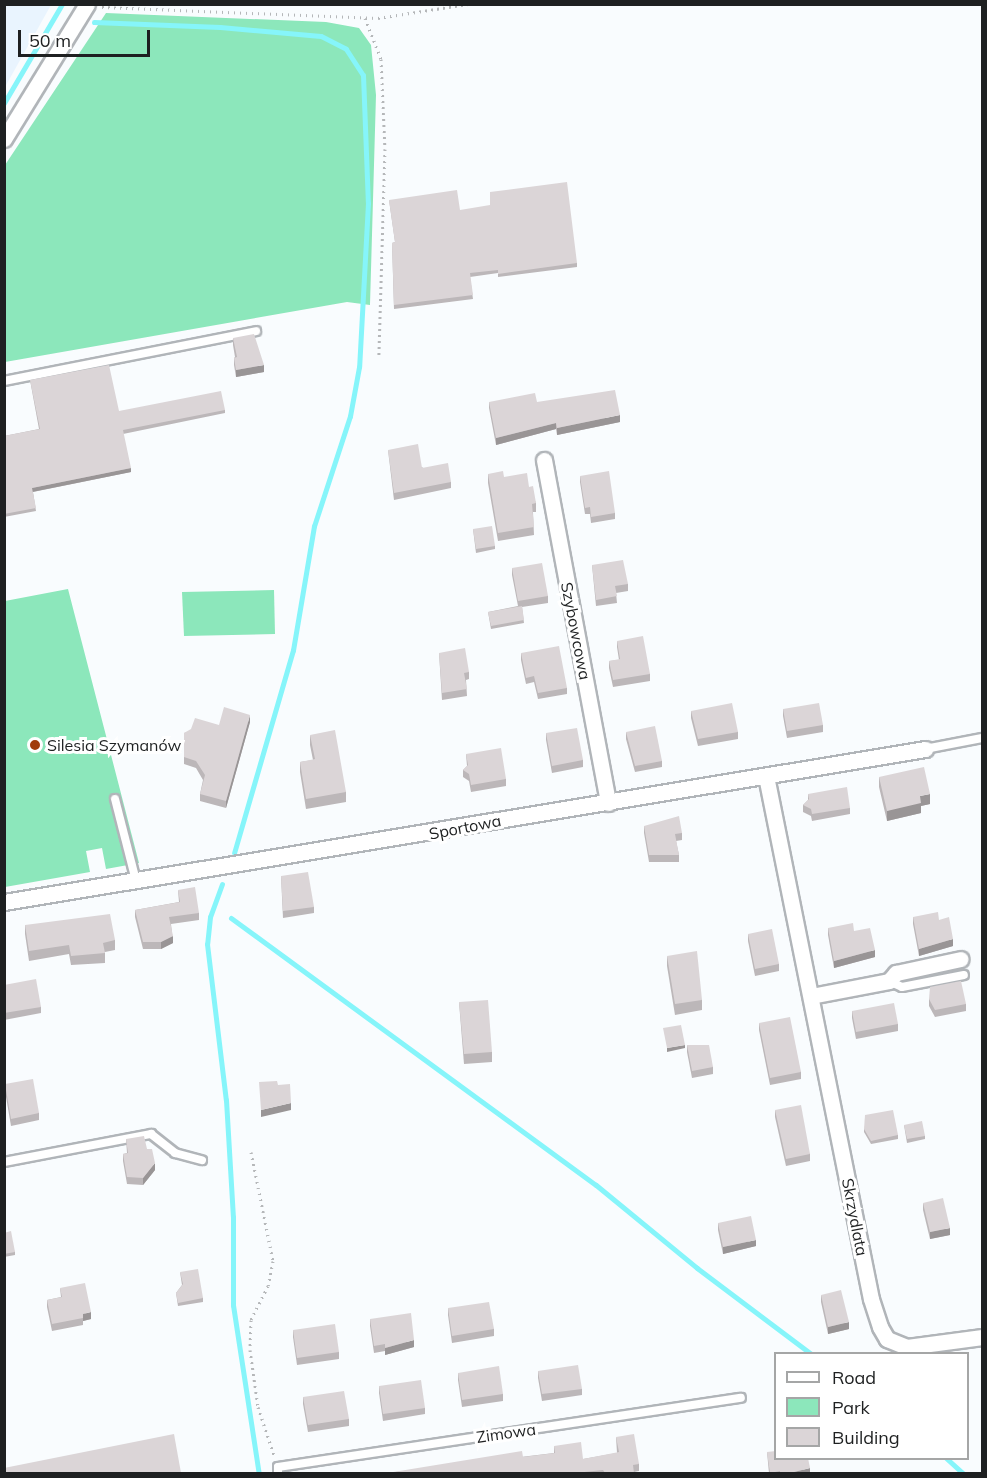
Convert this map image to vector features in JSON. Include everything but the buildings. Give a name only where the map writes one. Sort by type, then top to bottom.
[{"type":"street","points":[[4,139],[87,4]]},
{"type":"street","name":"Szybowcowa","points":[[544,460],[608,803]]},
{"type":"street","name":"Sportowa","points":[[4,902],[137,882],[925,749]]},
{"type":"street","name":"Skrzydlata","points":[[766,776],[871,1299],[880,1327],[887,1339],[907,1347],[982,1337]]},
{"type":"street","points":[[811,996],[889,981],[896,973],[961,959]]},
{"type":"lane","points":[[4,381],[256,331]]},
{"type":"lane","points":[[925,749],[982,738]]},
{"type":"lane","points":[[115,800],[137,882]]},
{"type":"lane","points":[[889,981],[902,987],[964,975]]},
{"type":"lane","points":[[4,1162],[151,1134],[176,1153],[202,1160]]},
{"type":"lane","name":"Zimowa","points":[[278,1470],[741,1398]]},
{"type":"path","points":[[94,4],[365,18],[468,4]]},
{"type":"path","points":[[365,18],[381,59],[386,149],[379,356]]},
{"type":"path","points":[[251,1152],[273,1261],[268,1286],[251,1320],[250,1350],[258,1407],[278,1470]]},
{"type":"shaded area","points":[[4,5],[51,5],[5,87]]},
{"type":"green space","points":[[106,13],[326,22],[359,28],[371,45],[376,95],[370,305],[347,302],[5,362],[5,165]]},
{"type":"green space","points":[[68,589],[139,863],[106,869],[102,848],[86,851],[90,872],[5,887],[5,601]]},
{"type":"green space","points":[[274,590],[275,634],[184,636],[182,592]]},
{"type":"waterway","points":[[4,103],[62,4]]},
{"type":"waterway","points":[[94,22],[220,27],[321,36],[346,49],[363,75],[368,203],[359,367],[350,416],[314,526],[293,650],[234,853]]},
{"type":"waterway","points":[[222,884],[210,917],[207,944],[226,1100],[233,1217],[233,1305],[259,1474]]},
{"type":"waterway","points":[[231,918],[596,1185],[697,1268],[808,1352]]},
{"type":"waterway","points":[[948,1460],[964,1474]]},
{"type":"place","name":"Silesia Szymanów","points":[[35,745]]}]
